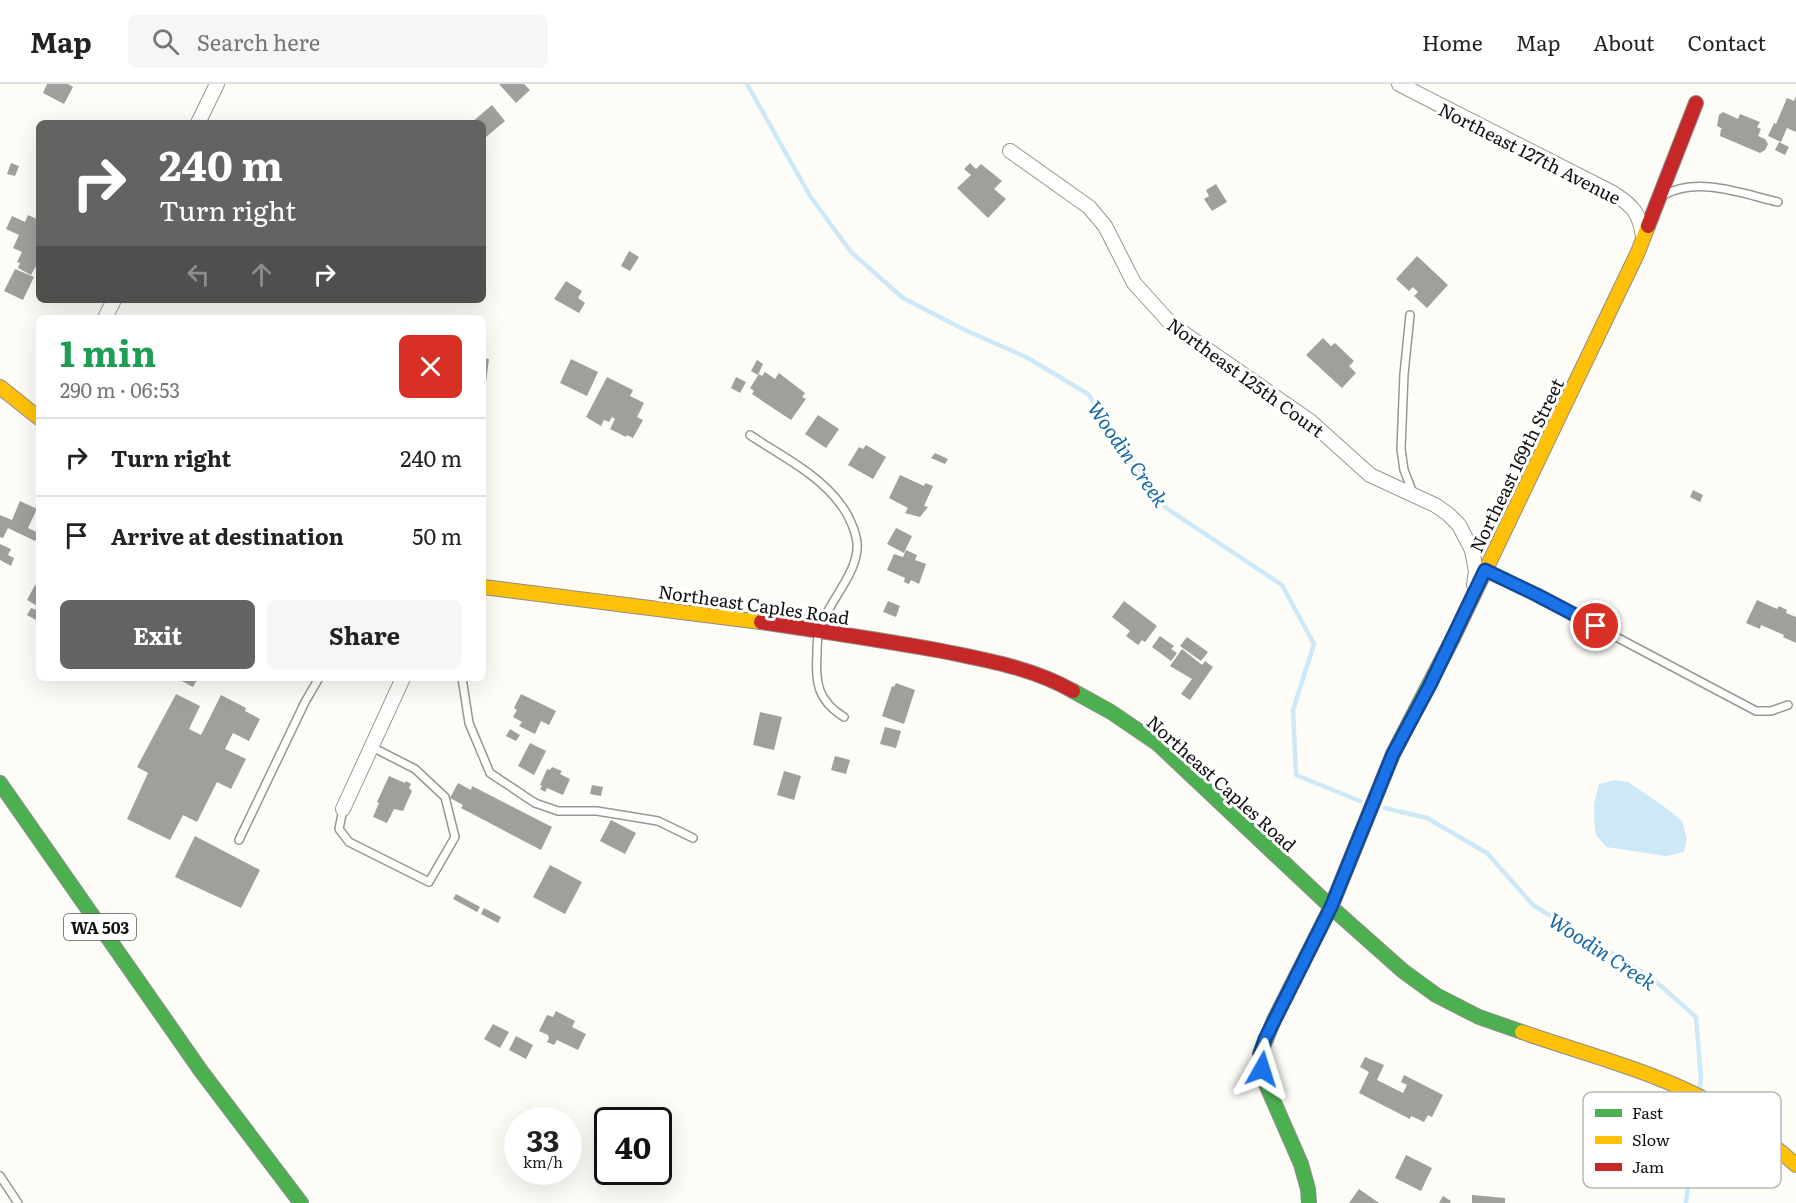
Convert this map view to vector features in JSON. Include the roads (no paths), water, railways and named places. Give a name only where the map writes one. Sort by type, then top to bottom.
[{"type":"main road","name":"Northeast 169th Street","points":[[1309,1203],[1308,1189],[1301,1164],[1266,1084],[1260,1054],[1274,1020],[1331,907],[1393,754],[1430,685],[1638,252],[1696,103]]},
{"type":"main road","points":[[0,387],[36,416]]},
{"type":"main road","name":"Northeast Caples Road","points":[[486,587],[819,630],[988,660],[1027,670],[1085,696],[1158,744],[1331,907],[1403,971],[1436,995],[1502,1026],[1649,1074],[1690,1092]]},
{"type":"main road","name":"WA 503","points":[[0,783],[201,1071],[301,1203]]},
{"type":"main road","name":"Northeast Caples Road","points":[[1781,1152],[1796,1165]]},
{"type":"street","points":[[199,120],[217,84]]},
{"type":"street","name":"Northeast 127th Avenue","points":[[1399,84],[1613,193],[1635,210],[1641,222],[1643,236]]},
{"type":"street","name":"Northeast 125th Court","points":[[1010,151],[1089,207],[1105,226],[1134,283],[1172,326],[1310,422],[1371,475],[1435,505],[1459,525],[1472,550],[1476,571],[1473,593]]},
{"type":"street","points":[[343,809],[402,681]]},
{"type":"lane","points":[[1660,198],[1679,188],[1700,187],[1778,202]]},
{"type":"lane","points":[[1410,315],[1404,374],[1401,450],[1404,470],[1414,496]]},
{"type":"lane","points":[[750,435],[817,478],[841,505],[852,526],[857,544],[853,565],[819,630],[816,673],[822,696],[832,710],[844,717]]},
{"type":"lane","points":[[1485,570],[1537,595],[1756,711],[1771,711],[1788,705]]},
{"type":"lane","points":[[239,840],[317,681]]},
{"type":"lane","points":[[462,681],[469,723],[490,773],[535,803],[558,811],[597,811],[658,821],[693,838]]},
{"type":"lane","points":[[343,809],[339,829],[349,842],[429,882],[455,837],[445,797],[415,769],[372,747]]},
{"type":"lane","points":[[0,1176],[18,1203]]},
{"type":"water","points":[[1615,780],[1628,782],[1682,821],[1687,839],[1684,852],[1666,856],[1606,847],[1596,835],[1594,804],[1599,784]]},
{"type":"waterway","name":"Woodin Creek","points":[[747,84],[810,196],[851,252],[903,298],[965,330],[1028,358],[1088,394],[1166,508],[1282,585],[1314,644],[1293,710],[1296,775],[1360,801]]},
{"type":"waterway","name":"Woodin Creek","points":[[1385,808],[1427,818],[1487,853],[1533,905],[1653,979],[1696,1017],[1701,1078],[1699,1092]]},
{"type":"waterway","name":"Woodin Creek","points":[[1686,1203],[1688,1188]]}]
